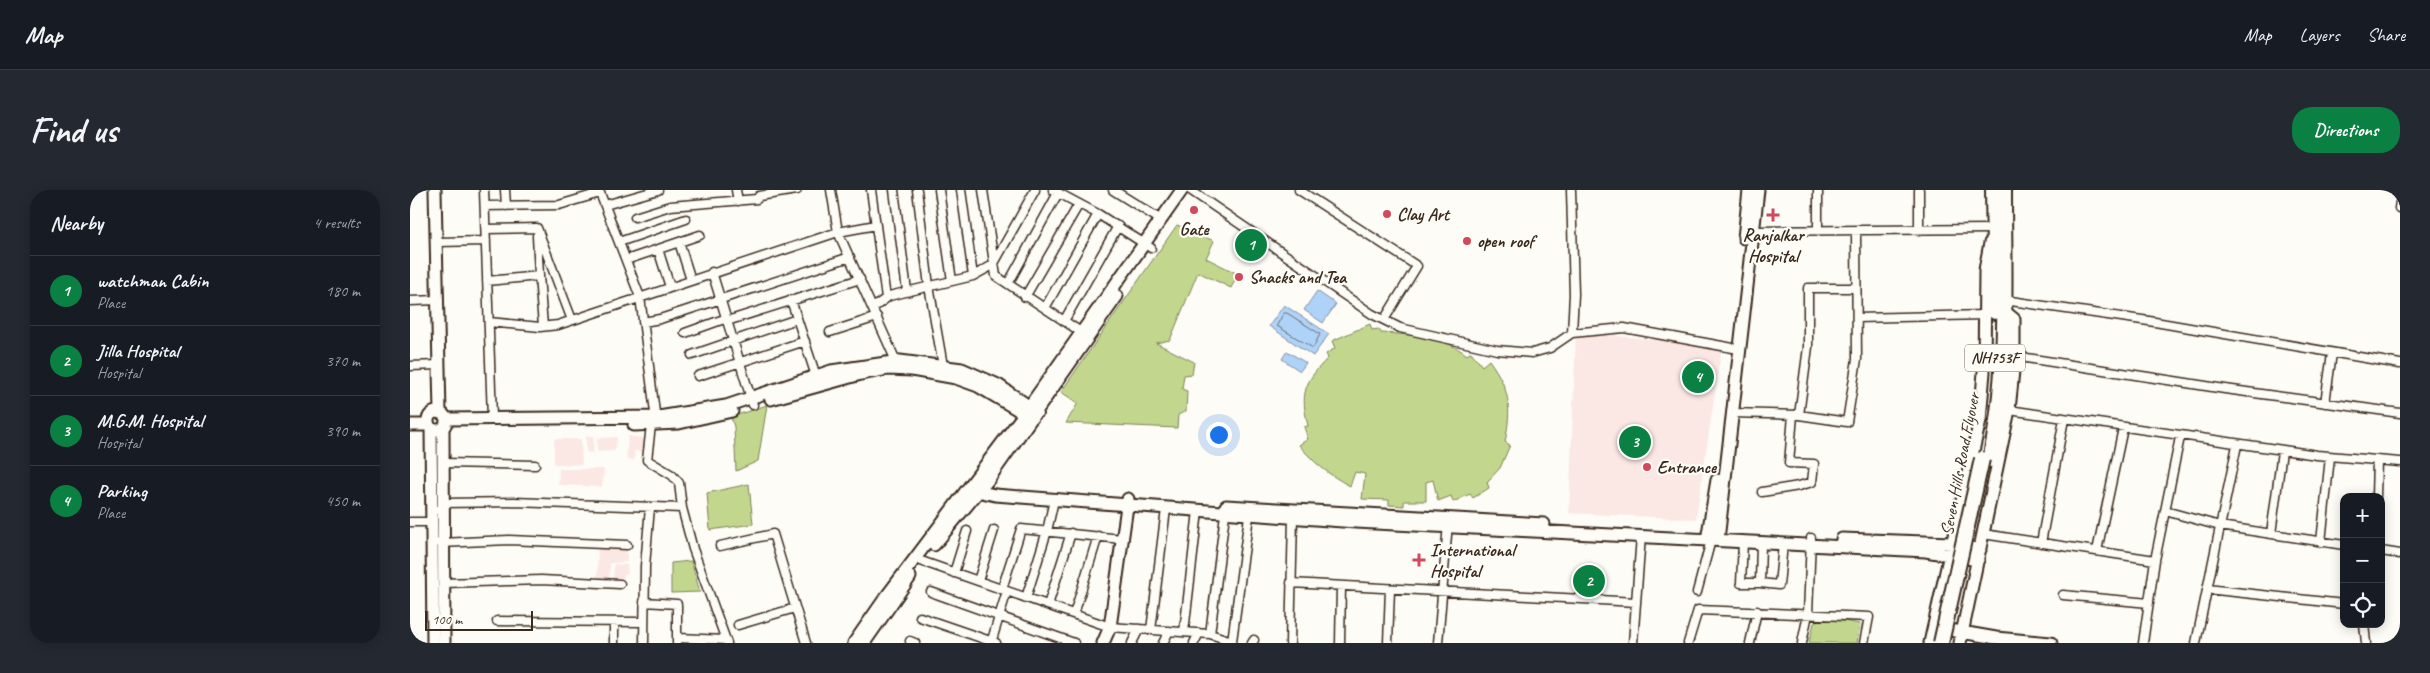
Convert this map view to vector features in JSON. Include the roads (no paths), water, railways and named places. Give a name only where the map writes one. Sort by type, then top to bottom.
[{"type":"highway","name":"NH753F","points":[[1993,190],[1993,230]]},
{"type":"highway","name":"NH753F","points":[[2004,190],[2004,311]]},
{"type":"highway","name":"Seven Hills Road Flyover","points":[[1934,638],[1990,422],[1996,368],[1993,230]]},
{"type":"highway","name":"Seven Hills Road Flyover","points":[[1950,643],[1998,421],[2004,365],[2004,311]]},
{"type":"street","points":[[435,190],[439,365],[432,522],[439,543],[444,583],[444,643]]},
{"type":"street","points":[[484,190],[492,418]]},
{"type":"street","points":[[505,190],[506,206]]},
{"type":"street","points":[[605,205],[647,191],[658,190]]},
{"type":"street","points":[[736,190],[738,201]]},
{"type":"street","points":[[635,217],[670,206],[757,199],[759,193],[797,190]]},
{"type":"street","points":[[830,190],[838,232],[896,361]]},
{"type":"street","points":[[872,190],[886,298]]},
{"type":"street","points":[[894,190],[907,292]]},
{"type":"street","points":[[917,190],[929,286],[943,366]]},
{"type":"street","points":[[939,190],[952,281]]},
{"type":"street","points":[[961,190],[973,276]]},
{"type":"street","points":[[983,190],[996,276],[1085,335]]},
{"type":"street","points":[[873,308],[886,298],[973,276],[993,265],[1035,190]]},
{"type":"street","points":[[1113,190],[1161,220]]},
{"type":"street","points":[[1148,246],[1161,220],[1189,190]]},
{"type":"street","points":[[1189,190],[1384,320],[1400,328],[1497,350],[1532,353],[1550,348],[1572,333],[1624,328],[1733,348]]},
{"type":"street","points":[[864,643],[921,561],[1031,413],[1189,190]]},
{"type":"street","points":[[1299,190],[1417,266],[1384,320]]},
{"type":"street","points":[[1571,190],[1574,294],[1572,333]]},
{"type":"street","points":[[1697,592],[1712,537],[1732,413],[1749,231],[1749,190]]},
{"type":"street","points":[[1712,537],[1733,348],[1749,231],[1758,190]]},
{"type":"street","points":[[1818,190],[1818,231]]},
{"type":"street","points":[[1919,190],[1919,231]]},
{"type":"street","points":[[485,206],[559,205],[601,191],[640,297],[654,422],[647,460],[676,478],[679,483],[682,508],[693,549],[726,642],[678,640],[677,604],[644,602]]},
{"type":"street","points":[[1008,284],[1056,191],[1098,214],[1148,246]]},
{"type":"street","points":[[1025,296],[1079,204]]},
{"type":"street","points":[[1045,308],[1098,214]]},
{"type":"street","points":[[619,242],[686,219]]},
{"type":"street","points":[[489,322],[544,326],[572,320],[712,272],[838,232],[876,225]]},
{"type":"street","points":[[1064,321],[1118,226]]},
{"type":"street","points":[[486,230],[537,228]]},
{"type":"street","points":[[537,228],[544,326]]},
{"type":"street","points":[[537,228],[572,320]]},
{"type":"street","points":[[1749,231],[1993,230],[1985,270],[1984,372],[1980,420],[1951,548],[1934,638],[1962,640],[1996,638],[2051,643]]},
{"type":"street","points":[[1732,413],[1796,415],[1847,422],[1857,359],[1856,232]]},
{"type":"street","points":[[626,260],[700,235]]},
{"type":"street","points":[[437,242],[486,241]]},
{"type":"street","points":[[679,242],[691,280]]},
{"type":"street","points":[[658,249],[670,287]]},
{"type":"street","points":[[643,322],[660,319],[850,257]]},
{"type":"street","points":[[712,272],[752,401]]},
{"type":"street","points":[[487,281],[539,276]]},
{"type":"street","points":[[686,332],[860,279]]},
{"type":"street","points":[[1762,492],[1812,482],[1814,464],[1788,463],[1808,347],[1808,288],[1856,288]]},
{"type":"street","points":[[410,301],[439,300]]},
{"type":"street","points":[[791,300],[816,376]]},
{"type":"street","points":[[2004,311],[2149,322],[2400,364]]},
{"type":"street","points":[[1962,640],[2009,410],[2014,356],[2014,319],[2004,311]]},
{"type":"street","points":[[1857,318],[1985,315]]},
{"type":"street","points":[[830,332],[877,317]]},
{"type":"street","points":[[692,355],[797,319]]},
{"type":"street","points":[[698,376],[805,341]]},
{"type":"street","points":[[2325,403],[2332,353]]},
{"type":"street","points":[[2014,356],[2400,413]]},
{"type":"street","points":[[410,419],[437,423],[654,422],[717,416],[831,371],[896,361],[962,368],[998,385],[1031,413]]},
{"type":"street","points":[[410,366],[439,365]]},
{"type":"street","points":[[752,401],[888,369],[912,370],[956,378],[978,386],[1031,413]]},
{"type":"street","points":[[2009,410],[2282,451],[2330,457],[2400,462]]},
{"type":"street","points":[[410,426],[492,418],[654,422]]},
{"type":"street","points":[[2041,543],[2064,419]]},
{"type":"street","points":[[433,643],[439,543],[444,504],[444,463],[437,423]]},
{"type":"street","points":[[2097,551],[2123,428]]},
{"type":"street","points":[[2143,643],[2155,560],[2180,437]]},
{"type":"street","points":[[2196,643],[2237,445]]},
{"type":"street","points":[[2271,534],[2282,451]]},
{"type":"street","points":[[2321,542],[2330,457]]},
{"type":"street","points":[[2376,493],[2377,460]]},
{"type":"street","points":[[444,463],[535,465]]},
{"type":"street","points":[[975,487],[1054,500],[1237,507],[1641,536],[1712,537],[1761,543],[1811,542]]},
{"type":"street","points":[[975,487],[1128,502],[1166,509],[1249,516],[1448,523],[1951,548],[1979,555]]},
{"type":"street","points":[[854,643],[886,597],[975,487]]},
{"type":"street","points":[[1026,598],[1047,531],[1054,500]]},
{"type":"street","points":[[444,504],[524,502],[682,508]]},
{"type":"street","points":[[1103,643],[1110,627],[1128,502]]},
{"type":"street","points":[[644,643],[644,602],[650,507]]},
{"type":"street","points":[[1151,630],[1166,509]]},
{"type":"street","points":[[1184,632],[1198,511]]},
{"type":"street","points":[[2165,511],[2220,526],[2340,544]]},
{"type":"street","points":[[1210,634],[1225,514]]},
{"type":"street","points":[[921,561],[1110,627],[1210,634],[1220,641],[1232,641],[1249,516]]},
{"type":"street","points":[[1290,643],[1293,518]]},
{"type":"street","points":[[410,522],[432,522]]},
{"type":"street","points":[[1438,643],[1448,523]]},
{"type":"street","points":[[920,617],[993,643],[1004,590],[1021,529],[1122,538]]},
{"type":"street","points":[[978,581],[994,530]]},
{"type":"street","points":[[954,573],[967,531]]},
{"type":"street","points":[[720,546],[772,533],[806,643]]},
{"type":"street","points":[[1048,606],[1071,533]]},
{"type":"street","points":[[1983,534],[2155,560]]},
{"type":"street","points":[[1074,614],[1098,536]]},
{"type":"street","points":[[1633,643],[1641,536]]},
{"type":"street","points":[[439,543],[509,540],[627,545]]},
{"type":"street","points":[[1743,542],[1741,583],[1779,585],[1783,544]]},
{"type":"street","points":[[1802,643],[1808,614],[1811,542]]},
{"type":"street","points":[[1760,584],[1761,543]]},
{"type":"street","points":[[2385,552],[2400,554]]},
{"type":"street","points":[[444,583],[541,580],[620,584]]},
{"type":"street","points":[[1291,583],[1636,602]]},
{"type":"street","points":[[1340,643],[1341,586]]},
{"type":"street","points":[[1388,643],[1390,589]]},
{"type":"street","points":[[2207,590],[2340,604]]},
{"type":"street","points":[[931,592],[1074,643]]},
{"type":"street","points":[[2063,595],[2149,603]]},
{"type":"street","points":[[738,626],[795,608]]},
{"type":"street","points":[[1688,643],[1698,610],[1869,617],[1864,643]]},
{"type":"street","points":[[1750,643],[1757,611]]},
{"type":"street","points":[[497,621],[644,622]]},
{"type":"street","points":[[614,623],[614,643]]},
{"type":"street","points":[[2364,628],[2366,643]]},
{"type":"street","points":[[1132,643],[1139,629]]},
{"type":"street","points":[[1163,643],[1169,631]]},
{"type":"street","points":[[1194,643],[1199,633]]},
{"type":"water","points":[[1317,291],[1336,304],[1323,323],[1304,310]]},
{"type":"water","points":[[1284,305],[1329,334],[1313,356],[1269,326]]},
{"type":"water","points":[[1287,351],[1306,363],[1300,371],[1282,359]]},
{"type":"place","name":"Gate","points":[[1194,210]]},
{"type":"place","name":"Clay Art","points":[[1387,214]]},
{"type":"place","name":"Ranjalkar Hospital","points":[[1773,215]]},
{"type":"place","name":"open roof","points":[[1467,241]]},
{"type":"place","name":"watchman Cabin","points":[[1251,245]]},
{"type":"place","name":"Snacks and Tea","points":[[1239,277]]},
{"type":"place","name":"Parking","points":[[1698,377]]},
{"type":"place","name":"M.G.M. Hospital","points":[[1635,442]]},
{"type":"place","name":"Entrance","points":[[1647,467]]},
{"type":"place","name":"International Hospital","points":[[1419,560]]},
{"type":"place","name":"Jilla Hospital","points":[[1589,581]]}]
